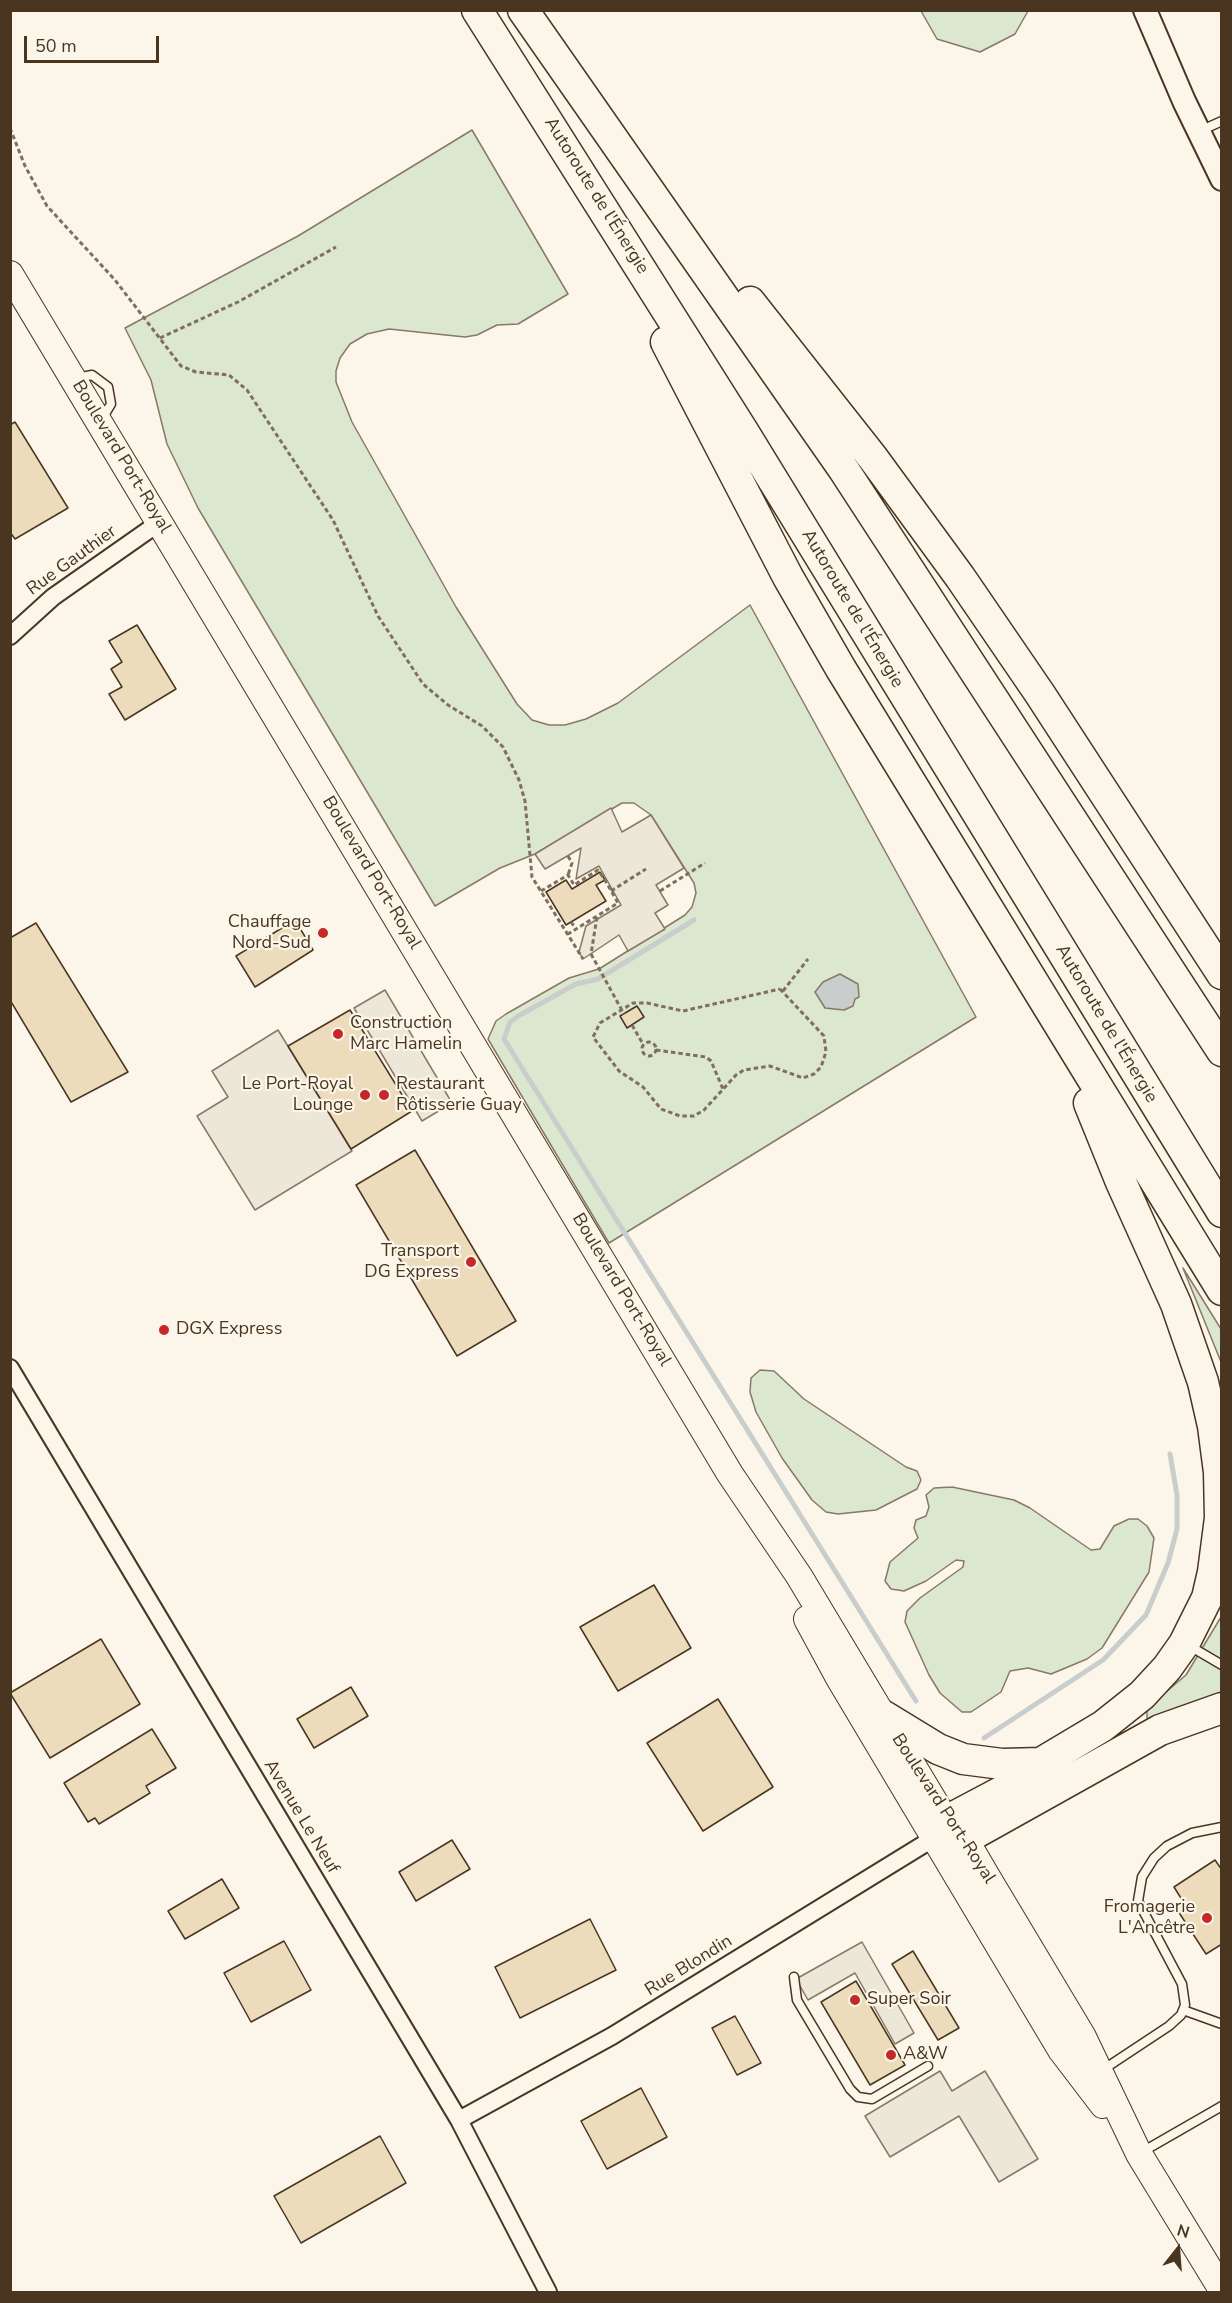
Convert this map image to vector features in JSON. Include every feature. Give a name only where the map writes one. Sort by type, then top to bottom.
[{"type":"highway","name":"Autoroute de l'Énergie","points":[[477,10],[749,440],[1221,1212]]},
{"type":"highway","points":[[523,10],[844,470],[1221,1051]]},
{"type":"highway","points":[[556,58],[918,517],[1040,694],[1221,974]]},
{"type":"highway","points":[[561,140],[788,577],[887,747],[1221,1290]]},
{"type":"highway","points":[[948,1833],[1041,1763],[1097,1730],[1129,1707],[1161,1675],[1184,1644],[1207,1598],[1216,1556],[1220,1495],[1213,1426],[1196,1358],[1176,1304],[1121,1182],[1058,1025]]},
{"type":"highway","points":[[948,1833],[1160,1730],[1221,1708]]},
{"type":"highway","points":[[884,1716],[938,1749],[963,1759],[1002,1764],[1041,1763]]},
{"type":"main road","name":"Boulevard Port-Royal","points":[[10,273],[730,1474],[839,1678],[948,1833]]},
{"type":"main road","name":"Boulevard Port-Royal","points":[[730,1474],[799,1576],[884,1716],[1061,2050],[1091,2076],[1221,2290]]},
{"type":"street","points":[[1145,10],[1221,179]]},
{"type":"street","name":"Rue Gauthier","points":[[10,636],[53,597],[160,522]]},
{"type":"street","name":"Avenue Le Neuf","points":[[10,1368],[459,2120],[548,2292]]},
{"type":"street","name":"Rue Blondin","points":[[459,2120],[612,2036],[948,1833]]},
{"type":"lane","points":[[1198,132],[1221,121]]},
{"type":"lane","points":[[1184,1644],[1221,1665]]},
{"type":"lane","points":[[1091,2076],[1169,2026],[1184,2010],[1184,1989],[1141,1909],[1138,1889],[1145,1871],[1167,1846],[1192,1833],[1221,1827]]},
{"type":"lane","points":[[794,1977],[797,2000],[850,2089],[858,2097],[872,2099],[928,2066]]},
{"type":"lane","points":[[1184,2010],[1221,2024]]},
{"type":"lane","points":[[1139,2154],[1221,2106]]},
{"type":"path","points":[[10,128],[25,166],[47,206],[92,253],[175,359],[188,370],[229,375],[247,390],[333,520],[378,615],[419,679],[432,693],[482,726],[503,747],[519,780],[525,801],[532,877],[583,959]]},
{"type":"path","points":[[160,338],[238,302],[336,247]]},
{"type":"path","points":[[541,892],[568,875],[572,863],[568,856]]},
{"type":"path","points":[[660,891],[705,863]]},
{"type":"path","points":[[611,891],[646,869]]},
{"type":"path","points":[[567,934],[618,903],[598,870],[574,885],[568,875]]},
{"type":"path","points":[[597,916],[591,954],[623,1012]]},
{"type":"path","points":[[571,922],[576,929]]},
{"type":"path","points":[[783,991],[808,959]]},
{"type":"path","points":[[766,990],[783,991],[824,1036],[826,1052],[821,1067],[814,1074],[803,1078],[770,1066],[739,1072],[704,1110],[694,1116],[680,1116],[661,1109],[643,1087],[619,1071],[593,1037],[600,1023],[623,1012],[641,1002],[683,1011],[766,990]]},
{"type":"path","points":[[632,1025],[643,1044],[641,1051],[645,1056],[652,1055],[656,1050]]},
{"type":"path","points":[[643,1044],[652,1042],[656,1050]]},
{"type":"path","points":[[656,1050],[706,1057],[711,1061],[723,1089]]},
{"type":"green space","points":[[921,11],[1028,11],[1015,34],[980,52],[937,39]]},
{"type":"green space","points":[[472,130],[568,294],[518,324],[497,325],[477,335],[465,337],[389,329],[367,334],[350,344],[340,358],[336,371],[336,382],[352,422],[456,607],[517,704],[532,720],[549,725],[565,725],[586,719],[618,703],[750,605],[976,1017],[609,1243],[488,1039],[496,1021],[506,1014],[569,978],[599,969],[685,915],[692,907],[696,893],[694,883],[651,815],[634,803],[622,803],[535,854],[500,868],[435,906],[198,508],[167,444],[151,380],[125,328],[298,236]]},
{"type":"green space","points":[[1183,1268],[1221,1329],[1221,1362]]},
{"type":"green space","points":[[760,1370],[774,1371],[804,1399],[906,1467],[917,1471],[921,1480],[917,1489],[876,1510],[838,1514],[826,1512],[812,1500],[782,1458],[756,1412],[750,1392],[751,1378]]},
{"type":"green space","points":[[952,1487],[1014,1500],[1030,1508],[1091,1550],[1100,1549],[1114,1526],[1129,1519],[1138,1519],[1147,1526],[1154,1538],[1149,1572],[1102,1648],[1087,1659],[1051,1674],[1028,1668],[1010,1671],[1001,1692],[971,1712],[962,1712],[940,1693],[929,1675],[905,1622],[907,1611],[920,1598],[963,1567],[964,1561],[956,1560],[926,1581],[904,1591],[891,1589],[885,1581],[890,1562],[918,1538],[914,1528],[916,1520],[926,1516],[929,1507],[926,1495],[934,1488]]},
{"type":"green space","points":[[1221,1617],[1221,1699],[1152,1722],[1147,1718],[1147,1708],[1186,1675]]},
{"type":"shaded area","points":[[611,808],[622,832],[651,815],[684,868],[656,885],[668,905],[655,913],[665,929],[628,951],[619,935],[583,959],[579,952],[586,926],[621,905],[599,866],[576,879],[581,848],[545,869],[535,854]]},
{"type":"shaded area","points":[[840,974],[858,984],[859,997],[855,999],[853,1006],[844,1010],[825,1008],[815,992],[823,982]]},
{"type":"shaded area","points":[[385,990],[452,1103],[422,1121],[354,1008]]},
{"type":"shaded area","points":[[278,1030],[352,1151],[255,1210],[197,1116],[228,1097],[212,1071]]},
{"type":"shaded area","points":[[862,1942],[914,2033],[895,2044],[855,1973],[808,2000],[796,1979]]},
{"type":"shaded area","points":[[940,2071],[952,2091],[985,2071],[1038,2159],[999,2182],[959,2116],[890,2157],[865,2116]]},
{"type":"building","points":[[15,422],[68,508],[15,539],[10,532],[10,425]]},
{"type":"building","points":[[137,625],[176,689],[125,720],[109,694],[122,687],[111,669],[122,662],[109,641]]},
{"type":"building","points":[[600,872],[605,880],[596,885],[606,901],[566,925],[546,892],[566,880],[572,889]]},
{"type":"building","points":[[295,920],[313,950],[255,987],[236,956]]},
{"type":"building","points":[[36,923],[128,1072],[71,1102],[10,1000],[10,938]]},
{"type":"building","points":[[637,1006],[644,1017],[627,1028],[620,1016]]},
{"type":"building","points":[[350,1010],[412,1111],[351,1149],[288,1046]]},
{"type":"building","points":[[415,1150],[516,1321],[457,1356],[356,1185]]},
{"type":"building","points":[[654,1585],[691,1648],[618,1691],[580,1627]]},
{"type":"building","points":[[101,1639],[140,1704],[50,1758],[10,1693]]},
{"type":"building","points":[[351,1687],[368,1716],[314,1748],[297,1719]]},
{"type":"building","points":[[718,1699],[773,1787],[703,1831],[647,1743]]},
{"type":"building","points":[[152,1729],[176,1768],[146,1786],[150,1793],[99,1824],[95,1818],[88,1822],[64,1783]]},
{"type":"building","points":[[452,1840],[470,1869],[416,1901],[399,1872]]},
{"type":"building","points":[[1215,1860],[1222,1870],[1222,1944],[1206,1954],[1176,1908],[1184,1903],[1174,1887]]},
{"type":"building","points":[[222,1879],[239,1908],[185,1939],[168,1911]]},
{"type":"building","points":[[590,1919],[616,1970],[520,2018],[495,1967]]},
{"type":"building","points":[[284,1941],[311,1990],[251,2022],[224,1973]]},
{"type":"building","points":[[913,1951],[959,2028],[938,2040],[892,1964]]},
{"type":"building","points":[[856,1981],[905,2065],[870,2085],[821,2002]]},
{"type":"building","points":[[735,2016],[761,2063],[737,2075],[712,2028]]},
{"type":"building","points":[[641,2088],[667,2137],[607,2169],[581,2121]]},
{"type":"building","points":[[380,2136],[406,2183],[301,2243],[274,2196]]},
{"type":"waterway","points":[[694,920],[598,979],[576,984],[520,1015],[510,1022],[504,1039],[916,1701]]},
{"type":"waterway","points":[[984,1738],[1103,1660],[1146,1615],[1168,1563],[1177,1529],[1177,1495],[1170,1454]]},
{"type":"place","name":"Chauffage Nord-Sud","points":[[323,933]]},
{"type":"place","name":"Construction Marc Hamelin","points":[[338,1034]]},
{"type":"place","name":"Le Port-Royal Lounge","points":[[365,1095]]},
{"type":"place","name":"Restaurant Rôtisserie Guay","points":[[384,1095]]},
{"type":"place","name":"Transport DG Express","points":[[471,1262]]},
{"type":"place","name":"DGX Express","points":[[164,1330]]},
{"type":"place","name":"Fromagerie L'Ancêtre","points":[[1207,1918]]},
{"type":"place","name":"Super Soir","points":[[855,2000]]},
{"type":"place","name":"A&W","points":[[891,2055]]}]
